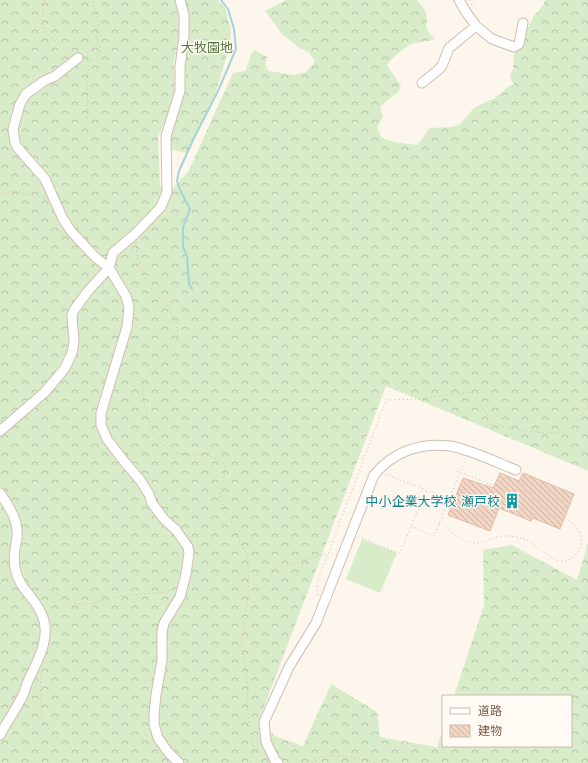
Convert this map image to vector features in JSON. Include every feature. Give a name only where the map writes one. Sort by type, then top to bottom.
[{"type":"street","points":[[0,431],[45,392],[65,368],[72,352],[74,342],[72,315],[74,310],[88,291],[109,268],[113,253],[135,234],[161,207],[167,192],[166,136],[180,91],[180,67],[184,36],[184,15],[180,0]]},
{"type":"street","points":[[459,0],[476,26],[492,39],[514,47],[519,44],[523,23]]},
{"type":"street","points":[[422,83],[442,66],[449,48],[476,26]]},
{"type":"street","points":[[78,58],[55,76],[44,81],[26,94],[20,104],[13,129],[15,143],[46,179],[63,219],[71,231],[95,257],[109,268],[122,287],[129,307],[127,327],[101,413],[101,425],[107,439],[122,460],[140,480],[149,494],[152,503],[164,519],[176,530],[188,547],[189,553],[186,574],[180,597],[164,622],[162,632],[162,660],[154,714],[154,724],[158,738],[168,752],[179,763]]},
{"type":"street","points":[[278,763],[266,742],[264,722],[289,667],[316,623],[374,475],[377,471],[389,460],[411,449],[431,446],[451,446],[516,470]]},
{"type":"street","points":[[0,493],[14,514],[17,536],[14,566],[17,579],[36,603],[45,624],[45,635],[41,655],[28,680],[23,695],[0,735]]},
{"type":"path","points":[[44,0],[45,8],[42,18],[43,27],[54,40],[78,58],[91,61]]},
{"type":"path","points":[[87,118],[89,109],[87,89],[88,68],[91,61],[98,57],[101,53],[96,34],[100,23],[94,8],[93,0]]},
{"type":"path","points":[[0,194],[15,191],[55,200]]},
{"type":"path","points":[[135,234],[138,258],[144,278],[154,292],[168,306],[176,321],[178,338],[166,361],[149,375],[142,384],[144,405],[152,429],[161,443],[173,452],[185,455],[208,454],[212,458],[222,462],[226,467],[220,496],[246,554],[249,566],[248,598],[242,637],[242,649],[248,684],[247,706],[254,748],[250,763]]},
{"type":"path","points":[[318,595],[317,583],[384,402],[387,400],[419,399],[469,392],[476,396],[494,422],[503,426],[542,434],[564,432],[588,406]]},
{"type":"path","points":[[411,526],[434,536],[469,452]]},
{"type":"path","points":[[377,471],[449,500]]},
{"type":"path","points":[[457,471],[494,486]]},
{"type":"path","points":[[351,533],[400,553],[426,490]]},
{"type":"path","points":[[439,524],[446,527],[458,538],[467,542],[484,542],[496,537],[506,536],[520,538],[533,543],[556,560],[566,561],[574,557],[581,549],[582,540],[575,525],[564,518]]},
{"type":"path","points":[[248,598],[267,584],[273,570],[328,554]]},
{"type":"path","points":[[0,584],[16,571]]},
{"type":"path","points":[[30,597],[42,586],[77,604],[90,604],[120,596],[166,592],[183,585]]},
{"type":"path","points":[[41,671],[40,709],[43,722],[58,739],[75,752],[84,763]]},
{"type":"path","points":[[312,763],[320,757],[341,756],[363,758],[376,763]]},
{"type":"green space","points":[[0,0],[175,0],[181,33],[174,61],[177,90],[170,111],[158,137],[160,186],[170,191],[188,172],[233,73],[245,71],[252,53],[255,50],[267,57],[265,65],[269,71],[294,75],[306,72],[315,62],[309,52],[301,49],[283,35],[265,11],[286,0],[417,0],[424,8],[427,17],[426,26],[428,31],[435,39],[409,45],[387,65],[401,86],[398,92],[380,107],[383,117],[377,127],[382,138],[395,142],[417,145],[430,128],[452,127],[460,124],[472,110],[495,98],[509,86],[514,85],[510,76],[513,68],[514,54],[534,16],[544,4],[545,0],[588,0],[588,471],[386,386],[259,720],[275,736],[303,746],[331,684],[377,712],[380,737],[437,747],[442,732],[442,747],[572,747],[572,695],[454,695],[484,605],[483,550],[512,545],[577,580],[588,543],[588,763],[0,763]]},
{"type":"green space","name":"大牧園地","points":[[183,0],[218,0],[225,8],[231,30],[230,46],[213,101],[187,153],[169,149],[169,137],[185,43],[189,32]]},
{"type":"green space","points":[[362,539],[397,553],[380,593],[346,579]]},
{"type":"building","name":"中小企業大学校 瀬戸校","points":[[500,473],[519,481],[523,473],[574,494],[560,529],[533,518],[531,521],[499,508],[490,531],[448,515],[463,478],[493,488]]},
{"type":"waterway","points":[[192,289],[189,284],[187,256],[183,247],[183,227],[190,209],[177,181],[179,171],[218,91],[236,49],[234,29],[228,9],[221,0]]},
{"type":"place","name":"中小企業大学校 瀬戸校","points":[[512,501]]}]
